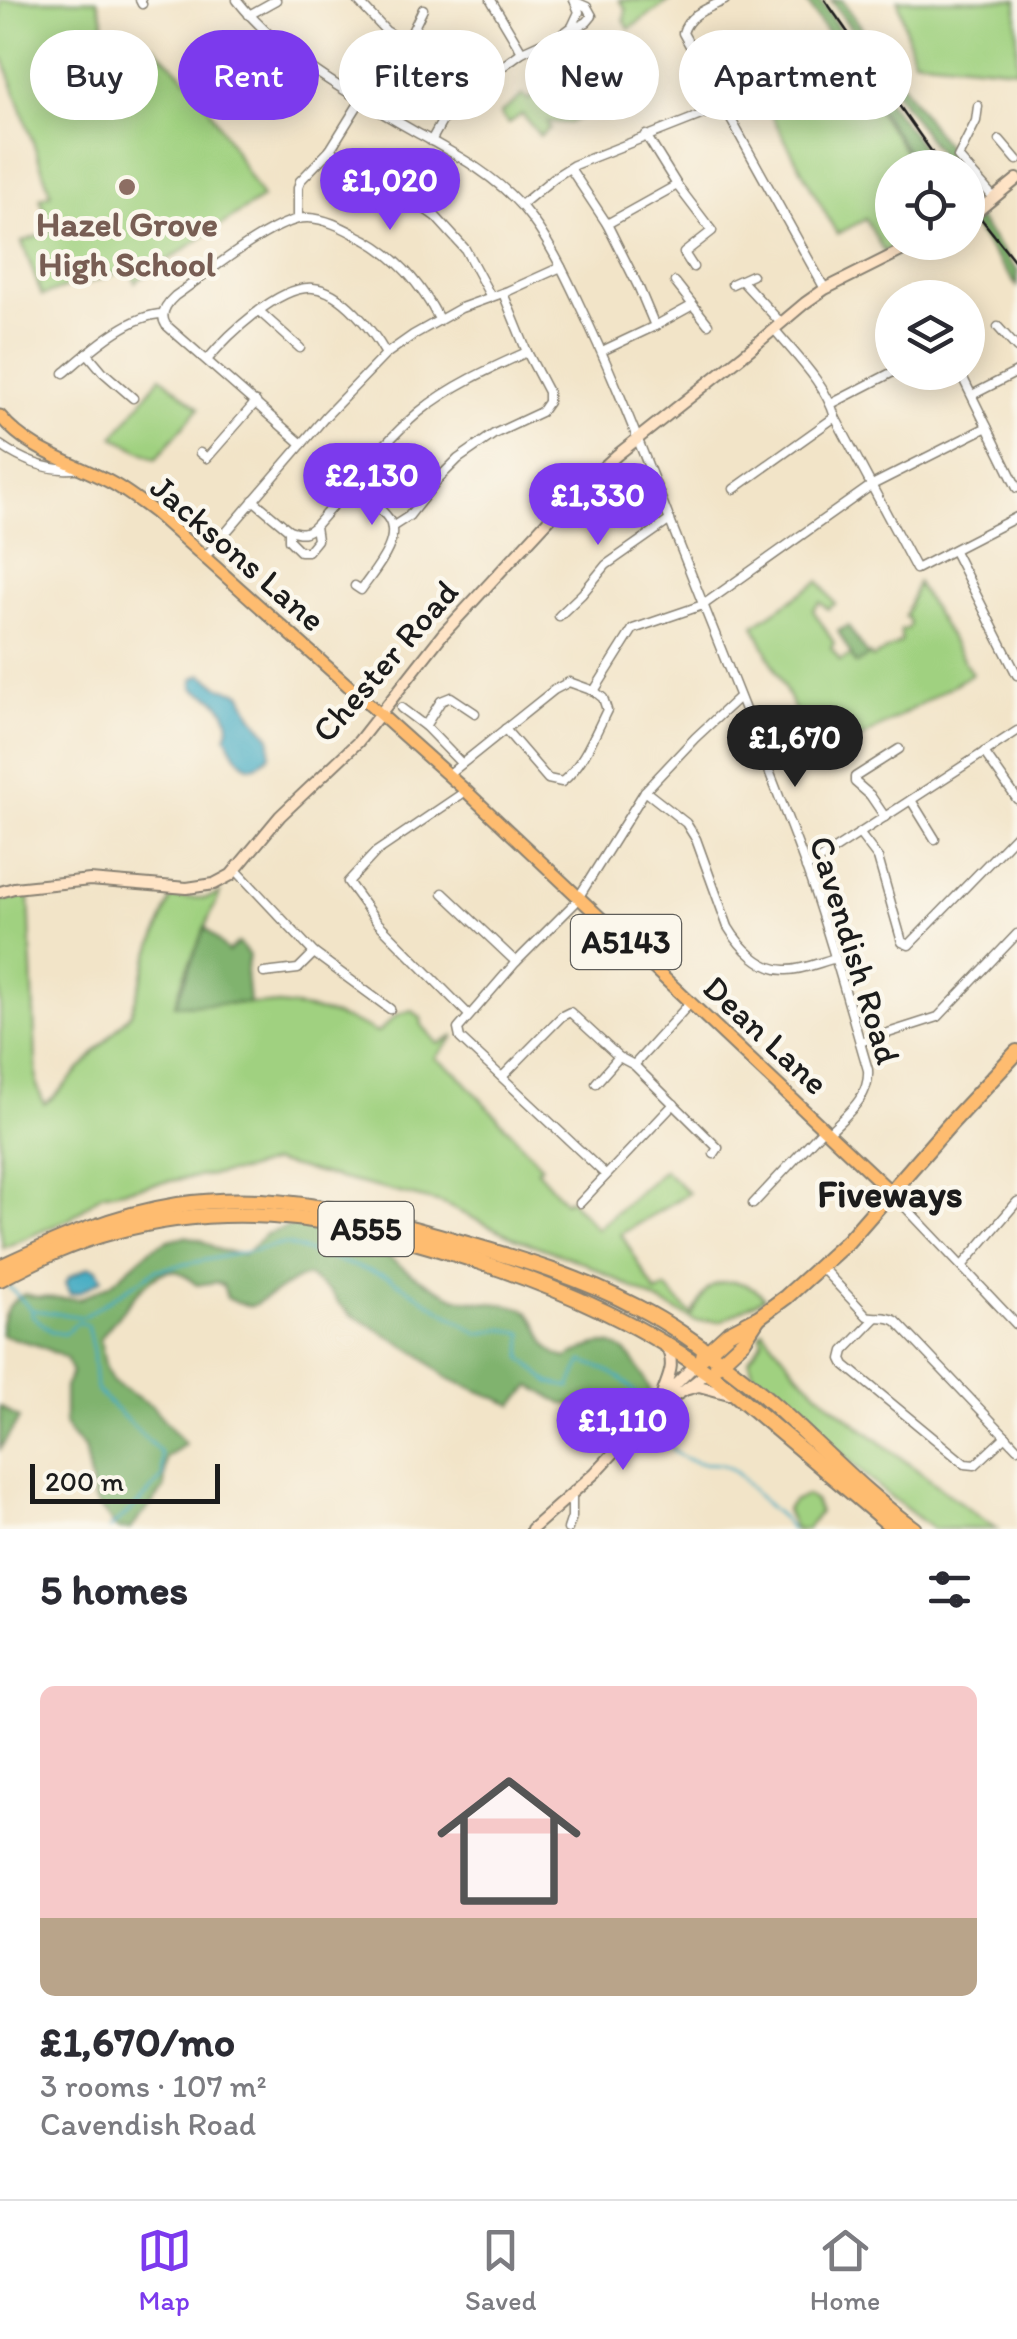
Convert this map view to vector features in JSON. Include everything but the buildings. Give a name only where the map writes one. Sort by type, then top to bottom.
[{"type":"highway","points":[[708,1362],[848,1241],[1017,1052]]},
{"type":"highway","name":"A555","points":[[0,1279],[9,1267],[71,1234],[180,1204],[257,1200],[364,1215],[523,1261],[638,1307],[673,1328],[740,1397],[895,1529]]},
{"type":"highway","name":"A555","points":[[9,1267],[146,1224],[223,1214],[286,1215],[394,1236],[518,1274],[594,1305],[663,1343],[746,1381],[872,1496],[914,1529]]},
{"type":"highway","points":[[583,1284],[708,1362],[770,1412],[817,1464]]},
{"type":"highway","points":[[673,1328],[699,1335],[728,1332],[757,1320]]},
{"type":"highway","points":[[708,1362],[743,1340],[757,1320]]},
{"type":"highway","points":[[708,1362],[728,1332]]},
{"type":"highway","points":[[743,1340],[739,1362],[746,1381]]},
{"type":"main road","name":"Jacksons Lane","points":[[0,416],[37,448],[130,494],[154,512],[380,714]]},
{"type":"main road","name":"Dean Lane","points":[[380,714],[892,1193]]},
{"type":"street","name":"Cavendish Road","points":[[237,0],[272,37],[339,84]]},
{"type":"street","points":[[249,15],[276,0]]},
{"type":"street","points":[[357,0],[386,30]]},
{"type":"street","points":[[491,0],[522,52]]},
{"type":"street","points":[[505,65],[522,52],[587,22],[592,16],[588,7],[574,0]]},
{"type":"street","points":[[684,30],[694,16],[725,0]]},
{"type":"street","points":[[412,30],[423,9]]},
{"type":"street","points":[[978,106],[976,121],[958,156],[994,198]]},
{"type":"street","points":[[298,219],[300,182],[330,150],[349,120]]},
{"type":"street","name":"Cavendish Road","points":[[396,120],[474,166],[521,206],[561,267],[602,351],[806,868],[836,958],[868,1070],[868,1088],[827,1130]]},
{"type":"street","points":[[431,140],[444,120]]},
{"type":"street","points":[[521,206],[570,168],[686,120]]},
{"type":"street","points":[[732,120],[824,289]]},
{"type":"street","points":[[646,135],[712,231],[682,250],[693,267]]},
{"type":"street","points":[[1000,140],[1017,160]]},
{"type":"street","points":[[330,150],[358,171],[398,190],[436,216],[465,249],[491,297]]},
{"type":"street","points":[[570,168],[608,224],[655,326]]},
{"type":"street","points":[[985,205],[1016,182]]},
{"type":"street","points":[[608,224],[677,185]]},
{"type":"street","points":[[302,444],[166,325],[163,314],[168,302],[269,232],[310,218],[340,226],[388,254],[417,282],[439,319]]},
{"type":"street","name":"Chester Road","points":[[0,892],[90,880],[187,888],[214,884],[236,870],[280,816],[358,742],[442,634],[563,504],[638,438],[824,289],[883,260]]},
{"type":"street","points":[[204,558],[356,383],[386,354],[439,319],[561,267]]},
{"type":"street","points":[[752,275],[737,283],[777,326],[831,404],[916,568],[1017,517]]},
{"type":"street","points":[[675,282],[708,324]]},
{"type":"street","points":[[207,360],[230,333],[290,293],[307,288],[317,288],[341,300],[386,354]]},
{"type":"street","points":[[392,527],[409,516],[458,460],[494,434],[542,412],[548,402],[548,392],[503,293]]},
{"type":"street","points":[[602,351],[692,304]]},
{"type":"street","points":[[260,312],[300,348]]},
{"type":"street","points":[[64,373],[87,353],[149,314],[163,314]]},
{"type":"street","points":[[998,327],[1017,348]]},
{"type":"street","points":[[253,500],[289,530],[308,532],[420,412],[474,376],[527,352]]},
{"type":"street","points":[[87,353],[133,398]]},
{"type":"street","points":[[972,395],[1017,372]]},
{"type":"street","points":[[831,404],[875,381]]},
{"type":"street","points":[[969,390],[1017,488]]},
{"type":"street","points":[[200,453],[206,458],[256,402]]},
{"type":"street","points":[[734,488],[836,416]]},
{"type":"street","points":[[594,691],[633,630],[703,605],[872,485],[986,427]]},
{"type":"street","points":[[0,445],[18,457],[52,468],[80,468]]},
{"type":"street","points":[[352,485],[388,517],[393,534],[361,590]]},
{"type":"street","points":[[559,616],[606,565],[670,520]]},
{"type":"street","points":[[289,530],[289,540],[304,552],[317,540],[315,526]]},
{"type":"street","points":[[954,551],[1017,675]]},
{"type":"street","points":[[448,775],[462,763],[554,690],[569,682],[594,691],[603,698],[607,710],[571,774],[562,782],[548,779],[505,729]]},
{"type":"street","points":[[425,726],[441,702],[452,697],[475,713]]},
{"type":"street","points":[[606,1175],[460,1038],[458,1029],[516,962],[580,898],[645,791],[739,697]]},
{"type":"street","points":[[402,708],[462,763]]},
{"type":"street","points":[[806,868],[1017,731]]},
{"type":"street","points":[[885,817],[855,782],[855,776],[899,748]]},
{"type":"street","points":[[984,752],[1017,799]]},
{"type":"street","points":[[466,791],[376,852],[348,882],[378,922],[470,1015]]},
{"type":"street","points":[[645,791],[686,823],[696,839],[728,927],[750,953],[781,970],[836,958]]},
{"type":"street","points":[[911,800],[935,839]]},
{"type":"street","points":[[860,834],[878,858],[902,942],[910,945],[1017,834]]},
{"type":"street","points":[[236,870],[314,952],[390,1010]]},
{"type":"street","points":[[443,893],[516,962]]},
{"type":"street","points":[[860,1042],[938,1017],[1017,934]]},
{"type":"street","points":[[264,974],[298,969],[314,952]]},
{"type":"street","points":[[634,1065],[691,1002]]},
{"type":"street","points":[[502,1076],[570,1012],[674,1104],[718,1148],[714,1154]]},
{"type":"street","points":[[596,1083],[619,1057]]},
{"type":"street","points":[[580,1203],[674,1104]]},
{"type":"street","points":[[753,1204],[827,1130]]},
{"type":"street","points":[[892,1193],[1017,1325]]},
{"type":"street","points":[[962,1266],[1017,1202]]},
{"type":"street","points":[[821,1267],[867,1316],[889,1316],[896,1321],[1017,1448]]},
{"type":"street","points":[[876,1318],[844,1351],[845,1365],[965,1464],[975,1465],[1006,1436]]},
{"type":"street","points":[[658,1405],[672,1368],[663,1343]]},
{"type":"street","points":[[685,1390],[708,1362]]},
{"type":"street","points":[[532,1529],[596,1473],[658,1405],[708,1362]]},
{"type":"street","points":[[658,1405],[699,1386],[740,1397]]},
{"type":"street","points":[[568,1529],[572,1495]]},
{"type":"green space","points":[[0,0],[97,0],[104,30],[30,30],[30,120],[158,120],[158,50],[178,70],[178,120],[216,120],[262,198],[135,282],[130,268],[42,296],[22,242],[52,231],[40,198],[51,194],[4,59],[0,60]]},
{"type":"green space","points":[[619,0],[671,0],[629,29],[624,20],[626,9]]},
{"type":"green space","points":[[805,0],[820,0],[840,30],[825,30]]},
{"type":"green space","points":[[831,0],[842,0],[863,30],[852,30]]},
{"type":"green space","points":[[898,0],[1017,0],[1017,69],[913,59],[912,30],[906,30]]},
{"type":"green space","points":[[523,95],[525,118],[522,114],[508,124],[505,110]]},
{"type":"green space","points":[[912,98],[949,150],[936,150],[912,116]]},
{"type":"green space","points":[[527,120],[575,120],[547,122],[550,128],[540,136]]},
{"type":"green space","points":[[774,120],[884,120],[904,150],[875,150],[875,236],[866,219],[837,234]]},
{"type":"green space","points":[[886,120],[902,120],[924,150],[906,150]]},
{"type":"green space","points":[[985,228],[1017,271],[1017,286],[985,243]]},
{"type":"green space","points":[[161,376],[199,408],[156,459],[114,437]]},
{"type":"green space","points":[[819,581],[835,604],[828,609],[820,602],[813,610],[834,643],[831,648],[840,661],[851,655],[856,664],[901,642],[901,630],[910,625],[905,616],[917,583],[972,674],[820,762],[754,625]]},
{"type":"green space","points":[[848,626],[868,656],[856,664],[838,631]]},
{"type":"green space","points":[[220,893],[175,1004],[253,1003],[304,1008],[377,1033],[397,1015],[412,1010],[438,1044],[455,1036],[435,1058],[457,1073],[541,1165],[537,1170],[565,1202],[569,1199],[597,1229],[664,1170],[689,1193],[621,1234],[656,1293],[666,1288],[692,1315],[708,1289],[724,1282],[747,1285],[764,1298],[721,1321],[696,1321],[582,1262],[517,1239],[441,1203],[273,1162],[242,1171],[102,1194],[70,1219],[3,1248],[0,900],[29,895],[37,1085],[44,1104],[131,1013],[171,898],[207,898]]},
{"type":"green space","points":[[205,927],[228,952],[238,943],[249,955],[249,1003],[175,1005]]},
{"type":"green space","points":[[291,1226],[329,1229],[366,1238],[408,1271],[448,1294],[523,1309],[535,1321],[550,1349],[566,1358],[597,1345],[619,1347],[635,1362],[657,1404],[623,1443],[594,1405],[563,1404],[531,1386],[513,1405],[447,1378],[419,1354],[349,1313],[333,1294],[308,1276],[252,1306],[227,1298],[223,1285],[216,1282],[197,1285],[180,1273],[169,1271],[141,1289],[100,1338],[106,1369],[113,1382],[152,1406],[185,1444],[166,1458],[164,1489],[131,1529],[117,1529],[94,1500],[84,1448],[65,1424],[65,1387],[72,1373],[66,1358],[2,1335],[7,1310],[25,1294],[79,1299],[111,1284],[151,1249],[169,1240],[185,1236],[244,1255],[266,1234]]},
{"type":"green space","points":[[763,1330],[797,1372],[833,1406],[998,1529],[933,1529],[878,1487],[753,1373],[749,1359],[763,1340]]},
{"type":"green space","points":[[0,1406],[19,1419],[0,1449]]},
{"type":"green space","points":[[806,1495],[815,1501],[819,1512],[807,1529],[795,1529],[786,1510]]},
{"type":"water","points":[[202,674],[222,688],[241,693],[270,737],[270,755],[259,764],[250,766],[241,761],[226,736],[229,726],[225,712],[214,699],[193,687],[193,679]]},
{"type":"water","points":[[89,1267],[97,1269],[102,1279],[70,1294],[65,1283],[69,1277]]},
{"type":"waterway","points":[[32,1310],[83,1317],[156,1270],[285,1244],[389,1277],[479,1334],[502,1329],[523,1333],[522,1358],[550,1383],[570,1387],[582,1361],[603,1369],[628,1384],[648,1410]]},
{"type":"waterway","points":[[6,1284],[52,1332],[64,1334],[78,1322],[87,1325],[96,1390],[161,1453],[163,1477],[109,1529]]},
{"type":"waterway","points":[[652,1417],[676,1452],[691,1461],[730,1468],[791,1529]]},
{"type":"railway","points":[[825,0],[930,150]]},
{"type":"railway","points":[[985,224],[1017,264]]},
{"type":"place","name":"Hazel Grove High School","points":[[127,187]]},
{"type":"district","name":"Fiveways","points":[[890,1194]]}]
